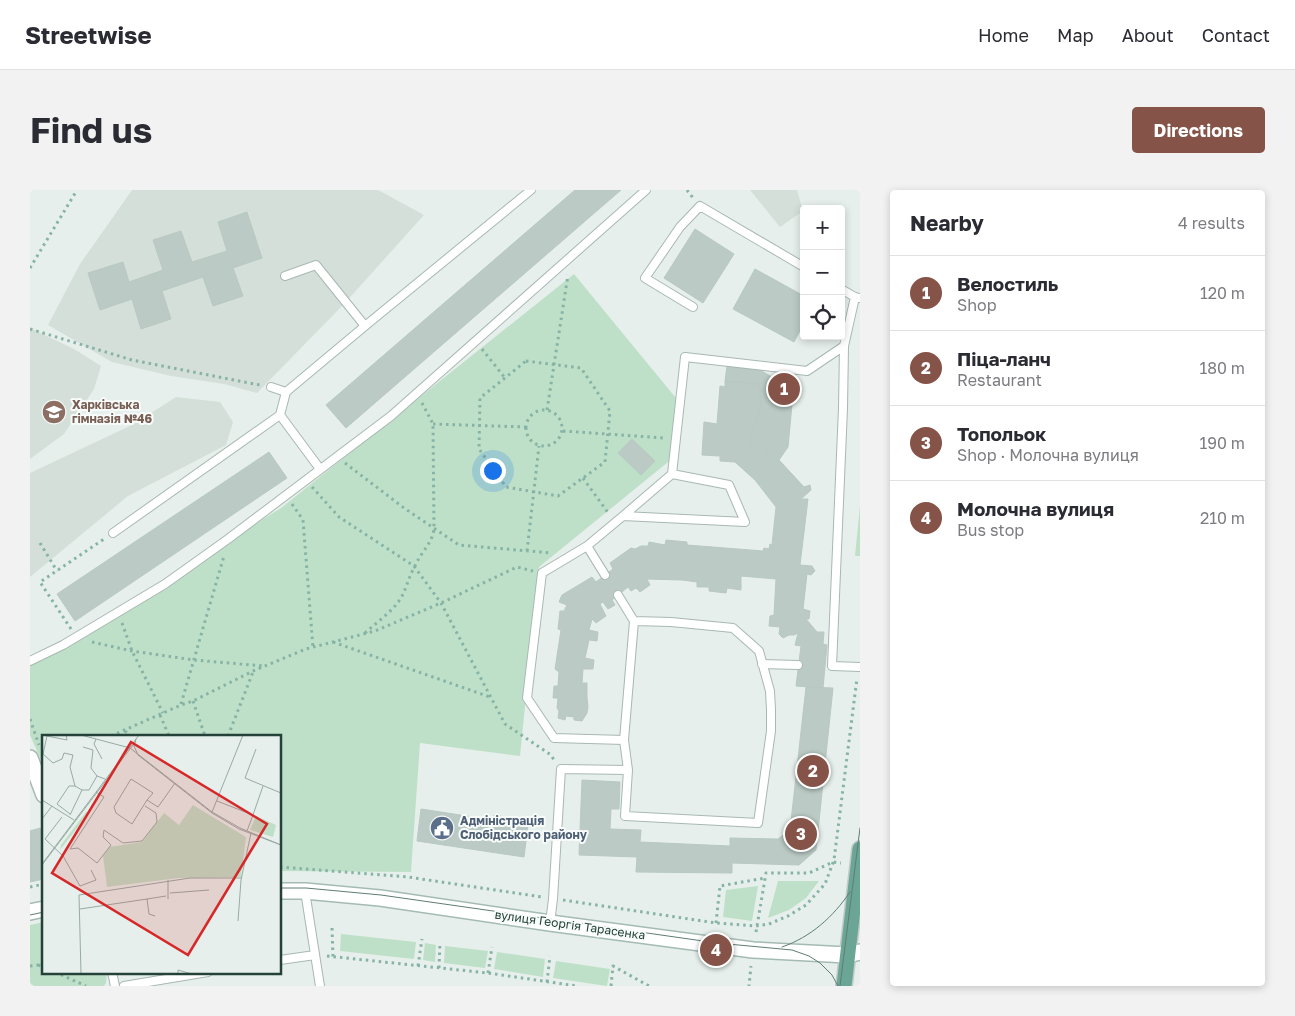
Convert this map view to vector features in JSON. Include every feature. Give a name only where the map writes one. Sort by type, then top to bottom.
[{"type":"main road","points":[[36,754],[42,785]]},
{"type":"main road","points":[[844,986],[854,953],[860,849]]},
{"type":"main road","name":"вулиця Георгія Тарасенка","points":[[281,891],[305,891],[380,898],[753,950],[854,953]]},
{"type":"lane","points":[[113,534],[280,416],[286,392],[531,190]]},
{"type":"lane","points":[[30,661],[76,638],[165,584],[391,416],[646,190]]},
{"type":"lane","points":[[694,307],[644,278],[680,227],[700,206],[800,265]]},
{"type":"lane","points":[[285,276],[316,265],[365,326]]},
{"type":"lane","points":[[845,291],[857,298],[844,346],[843,408],[828,666],[859,667]]},
{"type":"lane","points":[[624,740],[554,738],[527,698],[542,573],[586,546],[672,474],[685,357],[807,371],[844,346]]},
{"type":"lane","points":[[271,388],[286,392]]},
{"type":"lane","points":[[280,416],[320,469]]},
{"type":"lane","points":[[623,516],[745,522],[729,484],[672,474]]},
{"type":"lane","points":[[586,546],[605,575]]},
{"type":"lane","points":[[618,595],[634,621],[624,740],[628,770],[625,816],[758,823],[771,731],[772,710],[770,691],[759,651],[733,628],[671,622],[634,621]]},
{"type":"lane","points":[[762,664],[798,665]]},
{"type":"lane","points":[[550,923],[561,769],[628,770]]},
{"type":"lane","points":[[305,891],[320,986]]},
{"type":"lane","points":[[281,960],[315,955]]},
{"type":"lane","points":[[124,986],[196,974]]},
{"type":"path","points":[[30,268],[77,190]]},
{"type":"path","points":[[547,410],[571,257]]},
{"type":"path","points":[[30,329],[132,360],[271,388]]},
{"type":"path","points":[[476,341],[505,378]]},
{"type":"path","points":[[526,361],[554,365],[581,368],[610,411],[605,462],[558,496],[506,487],[480,449],[480,398],[526,361]]},
{"type":"path","points":[[363,634],[400,599],[409,582],[414,566],[433,537],[432,424],[417,394]]},
{"type":"path","points":[[547,410],[557,415],[563,425],[563,431],[557,442],[545,447],[539,446],[529,439],[526,427],[535,412],[547,410]]},
{"type":"path","points":[[432,424],[526,427]]},
{"type":"path","points":[[563,431],[676,438]]},
{"type":"path","points":[[527,550],[539,446]]},
{"type":"path","points":[[337,456],[434,529],[459,545],[573,554]]},
{"type":"path","points":[[583,478],[615,522]]},
{"type":"path","points":[[306,480],[339,517],[414,566],[441,603],[505,724],[550,755],[561,769]]},
{"type":"path","points":[[286,495],[303,520],[313,648]]},
{"type":"path","points":[[113,534],[40,582],[76,638],[132,651],[194,660],[266,666]]},
{"type":"path","points":[[181,705],[228,539]]},
{"type":"path","points":[[40,543],[57,571]]},
{"type":"path","points":[[113,735],[192,701],[253,671],[306,649],[375,631],[441,603],[517,567],[542,573]]},
{"type":"path","points":[[118,612],[132,651],[162,714],[169,735]]},
{"type":"path","points":[[333,642],[491,697]]},
{"type":"path","points":[[281,867],[408,877],[716,923],[756,926],[769,924],[788,916],[806,905],[825,884],[833,862],[859,667]]},
{"type":"path","points":[[228,735],[253,671]]},
{"type":"path","points":[[192,701],[205,735]]},
{"type":"path","points":[[30,719],[36,754]]},
{"type":"path","points":[[125,730],[129,735]]},
{"type":"path","points":[[756,932],[766,873],[809,872],[833,862],[841,863]]},
{"type":"path","points":[[716,923],[720,886],[765,878]]},
{"type":"path","points":[[332,928],[333,957]]},
{"type":"path","points":[[418,966],[422,939]]},
{"type":"path","points":[[439,968],[440,942]]},
{"type":"path","points":[[488,973],[492,948]]},
{"type":"path","points":[[315,955],[488,973],[577,986]]},
{"type":"path","points":[[547,982],[550,956]]},
{"type":"path","points":[[38,965],[42,962]]},
{"type":"path","points":[[30,966],[42,966]]},
{"type":"path","points":[[610,986],[614,966],[649,986]]},
{"type":"path","points":[[748,986],[751,966]]},
{"type":"path","points":[[59,974],[86,986]]},
{"type":"shaded area","points":[[132,190],[378,190],[424,215],[344,304],[257,393],[224,384],[171,376],[112,362],[48,325],[80,264]]},
{"type":"shaded area","points":[[750,190],[797,190],[801,205],[800,213],[780,227]]},
{"type":"shaded area","name":"Харківська гімназія №46","points":[[30,328],[74,349],[101,366],[94,389],[64,434],[30,459]]},
{"type":"shaded area","points":[[176,397],[220,402],[233,422],[226,445],[128,496],[30,577],[30,473],[134,424]]},
{"type":"green space","points":[[574,274],[680,403],[673,458],[539,567],[520,756],[420,743],[411,872],[281,871],[281,735],[42,735],[42,762],[30,735],[30,663],[281,508]]},
{"type":"green space","points":[[860,506],[860,556],[855,556]]},
{"type":"green space","points":[[778,881],[819,881],[806,898],[789,910],[768,918]]},
{"type":"green space","points":[[758,886],[752,921],[723,917],[726,890]]},
{"type":"green space","points":[[42,922],[42,974],[107,974],[104,986],[30,986],[30,925]]},
{"type":"green space","points":[[341,934],[416,942],[414,959],[340,951]]},
{"type":"green space","points":[[425,943],[436,945],[435,962],[423,960]]},
{"type":"green space","points":[[445,946],[488,951],[485,968],[444,963]]},
{"type":"green space","points":[[497,952],[545,959],[543,977],[494,969]]},
{"type":"green space","points":[[556,961],[610,969],[607,986],[553,978]]},
{"type":"building","points":[[575,190],[621,190],[346,428],[326,405]]},
{"type":"building","points":[[247,212],[262,258],[233,268],[243,296],[213,306],[203,277],[162,291],[171,319],[141,329],[132,299],[100,310],[88,273],[123,262],[129,282],[163,270],[153,240],[181,231],[192,262],[227,251],[218,222]]},
{"type":"building","points":[[695,229],[734,254],[703,303],[664,278]]},
{"type":"building","points":[[755,269],[800,294],[800,331],[794,342],[733,309]]},
{"type":"building","points":[[727,366],[760,370],[777,380],[794,383],[788,447],[779,460],[759,442],[751,442],[752,429],[757,420],[761,403],[759,384],[725,381]]},
{"type":"building","points":[[725,381],[759,384],[761,403],[757,420],[752,429],[751,442],[759,442],[804,487],[810,485],[811,490],[801,499],[808,499],[800,565],[812,566],[815,571],[811,575],[807,574],[803,609],[810,611],[809,619],[806,619],[817,632],[824,632],[823,644],[827,645],[823,688],[796,686],[801,646],[795,645],[798,633],[783,638],[779,634],[780,627],[769,626],[770,616],[774,615],[776,579],[741,576],[741,590],[727,588],[726,593],[709,591],[709,587],[697,587],[697,582],[647,579],[650,585],[640,592],[636,588],[631,591],[628,587],[612,600],[615,605],[608,609],[603,602],[600,604],[606,616],[596,623],[592,619],[589,630],[598,632],[597,641],[589,640],[585,658],[594,660],[593,669],[583,669],[582,683],[587,683],[587,713],[582,721],[566,716],[565,720],[558,718],[558,698],[553,698],[554,686],[558,686],[559,672],[555,669],[561,630],[558,629],[560,611],[564,611],[567,605],[559,602],[562,595],[592,577],[596,582],[613,569],[610,563],[631,548],[648,546],[649,542],[665,545],[666,540],[687,542],[687,545],[763,551],[764,548],[769,549],[770,544],[772,545],[776,507],[755,480],[735,462],[720,461],[720,456],[702,455],[704,422],[717,424],[720,386],[725,387]]},
{"type":"building","points":[[632,439],[655,461],[641,475],[618,453]]},
{"type":"building","points":[[269,452],[287,478],[75,621],[57,594]]},
{"type":"building","points":[[806,687],[833,688],[816,850],[799,865],[732,863],[732,873],[636,872],[637,857],[579,855],[582,780],[620,782],[619,809],[611,809],[610,829],[641,830],[640,842],[730,846],[730,838],[778,839],[790,830]]},
{"type":"building","points":[[421,809],[493,820],[494,815],[501,816],[501,821],[528,825],[524,857],[417,841]]},
{"type":"building","points":[[40,828],[42,832],[42,879],[30,882],[30,831]]},
{"type":"tram line","points":[[840,986],[860,828]]},
{"type":"tram line","points":[[281,888],[306,888],[381,895],[717,943],[792,950],[809,956],[820,963],[832,975],[838,986]]},
{"type":"tram line","points":[[782,947],[812,932],[829,918],[850,892]]},
{"type":"tram line","points":[[30,915],[42,912]]},
{"type":"place","name":"Велостиль","points":[[784,389]]},
{"type":"place","name":"Харківська гімназія №46","points":[[54,412]]},
{"type":"place","name":"Піца-ланч","points":[[813,771]]},
{"type":"place","name":"Адміністрація Слобідського району","points":[[442,828]]},
{"type":"place","name":"Топольок","points":[[801,834]]},
{"type":"place","name":"Молочна вулиця","points":[[716,950]]}]
